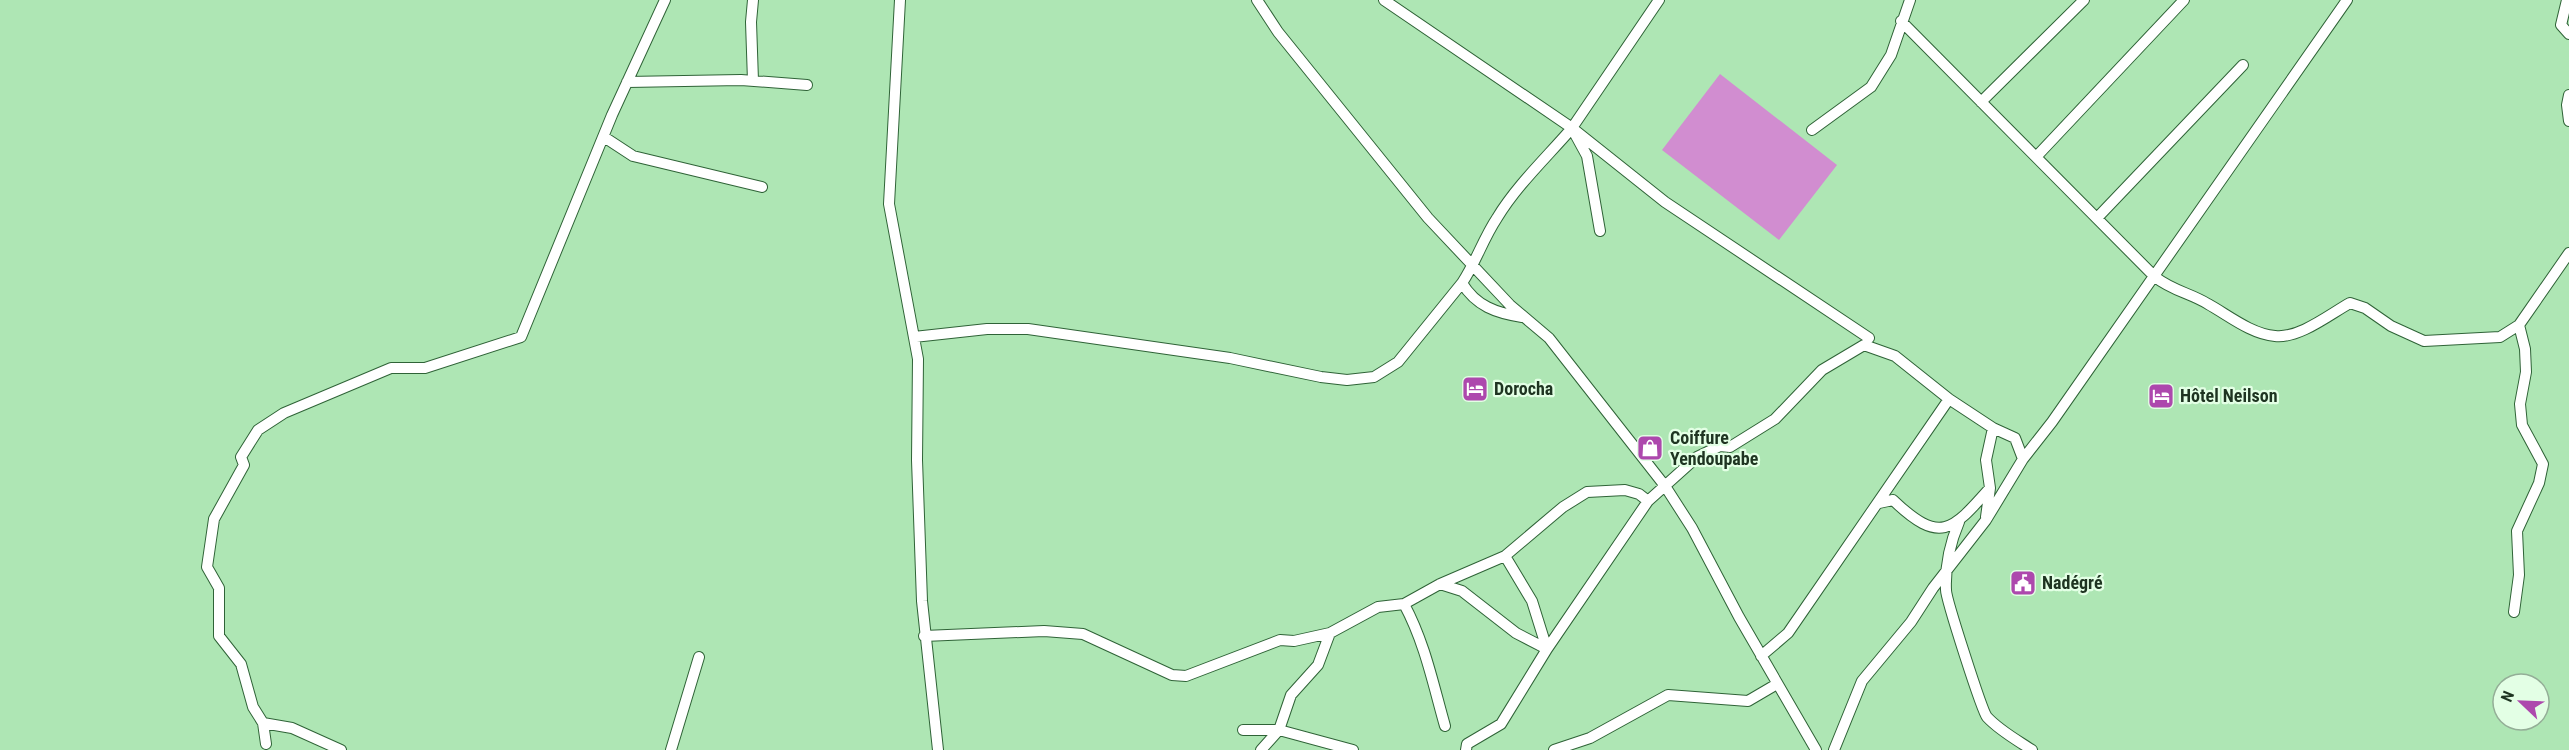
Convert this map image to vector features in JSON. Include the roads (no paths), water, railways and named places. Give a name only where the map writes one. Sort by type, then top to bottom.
[{"type":"street","points":[[266,744],[263,723],[253,707],[241,664],[219,636],[219,588],[207,567],[214,519],[244,465],[241,457],[258,430],[284,413],[391,368],[425,368],[521,337],[627,82],[665,0]]},
{"type":"street","points":[[753,0],[751,22],[753,81]]},
{"type":"street","points":[[900,0],[889,204],[918,359],[917,460],[924,636],[938,750]]},
{"type":"street","points":[[1257,0],[1278,32],[1428,218],[1522,317],[1549,338],[1665,486],[1692,528],[1761,656],[1816,750]]},
{"type":"street","points":[[1384,0],[1572,128],[1665,202],[1869,338]]},
{"type":"street","points":[[914,337],[987,329],[1028,328],[1230,358],[1321,377],[1347,380],[1374,377],[1398,362],[1462,283],[1474,266],[1482,243],[1498,216],[1572,128],[1659,0]]},
{"type":"street","points":[[1812,130],[1871,87],[1891,55],[1910,0]]},
{"type":"street","points":[[1981,102],[2084,0]]},
{"type":"street","points":[[2036,157],[2184,0]]},
{"type":"street","points":[[1834,750],[1863,681],[1911,622],[1986,520],[2023,459],[2155,277],[2347,0]]},
{"type":"street","points":[[2567,0],[2561,24],[2569,34]]},
{"type":"street","points":[[1901,21],[2155,277],[2170,288],[2207,303],[2243,325],[2275,336],[2312,326],[2350,303],[2365,308],[2391,326],[2424,341],[2500,337],[2519,325],[2569,253]]},
{"type":"street","points":[[2097,218],[2243,65]]},
{"type":"street","points":[[627,82],[753,81],[807,85]]},
{"type":"street","points":[[2569,95],[2567,105],[2569,121]]},
{"type":"street","points":[[1572,128],[1587,156],[1600,231]]},
{"type":"street","points":[[604,137],[633,156],[762,188]]},
{"type":"street","points":[[1462,283],[1467,292],[1491,311],[1522,317]]},
{"type":"street","points":[[2514,612],[2519,575],[2517,531],[2539,483],[2543,464],[2522,425],[2520,404],[2526,372],[2519,325]]},
{"type":"street","points":[[1466,750],[1467,744],[1474,738],[1501,724],[1547,649],[1648,501],[1697,457],[1720,446],[1730,447],[1775,419],[1822,370],[1864,345],[1895,356],[1949,399],[1993,428],[2015,438],[2023,459]]},
{"type":"street","points":[[1761,656],[1788,633],[1949,399]]},
{"type":"street","points":[[1986,520],[1990,488],[1986,460],[1993,428]]},
{"type":"street","points":[[1990,488],[1959,522],[1949,545],[1946,591],[1978,697],[1986,716],[2006,734],[2032,750]]},
{"type":"street","points":[[924,636],[1044,631],[1083,634],[1172,675],[1186,676],[1280,640],[1294,641],[1330,633],[1378,608],[1404,604],[1440,584],[1504,556],[1563,507],[1587,492],[1624,490],[1639,494],[1648,501]]},
{"type":"street","points":[[1879,502],[1893,500],[1921,524],[1940,528],[1959,522]]},
{"type":"street","points":[[1504,556],[1532,601],[1547,649]]},
{"type":"street","points":[[1440,584],[1462,591],[1516,633],[1547,649]]},
{"type":"street","points":[[1404,604],[1425,650],[1445,726]]},
{"type":"street","points":[[1261,750],[1279,730],[1291,695],[1318,665],[1330,633]]},
{"type":"street","points":[[671,750],[699,657]]},
{"type":"street","points":[[1554,750],[1590,738],[1668,695],[1748,701],[1778,684]]},
{"type":"street","points":[[263,723],[292,728],[341,750]]},
{"type":"street","points":[[1243,730],[1279,730],[1353,750]]},
{"type":"place","name":"Dorocha","points":[[1475,389]]},
{"type":"place","name":"Hôtel Neilson","points":[[2161,396]]},
{"type":"place","name":"Coiffure Yendoupabe","points":[[1650,448]]},
{"type":"place","name":"Nadégré","points":[[2023,583]]}]
